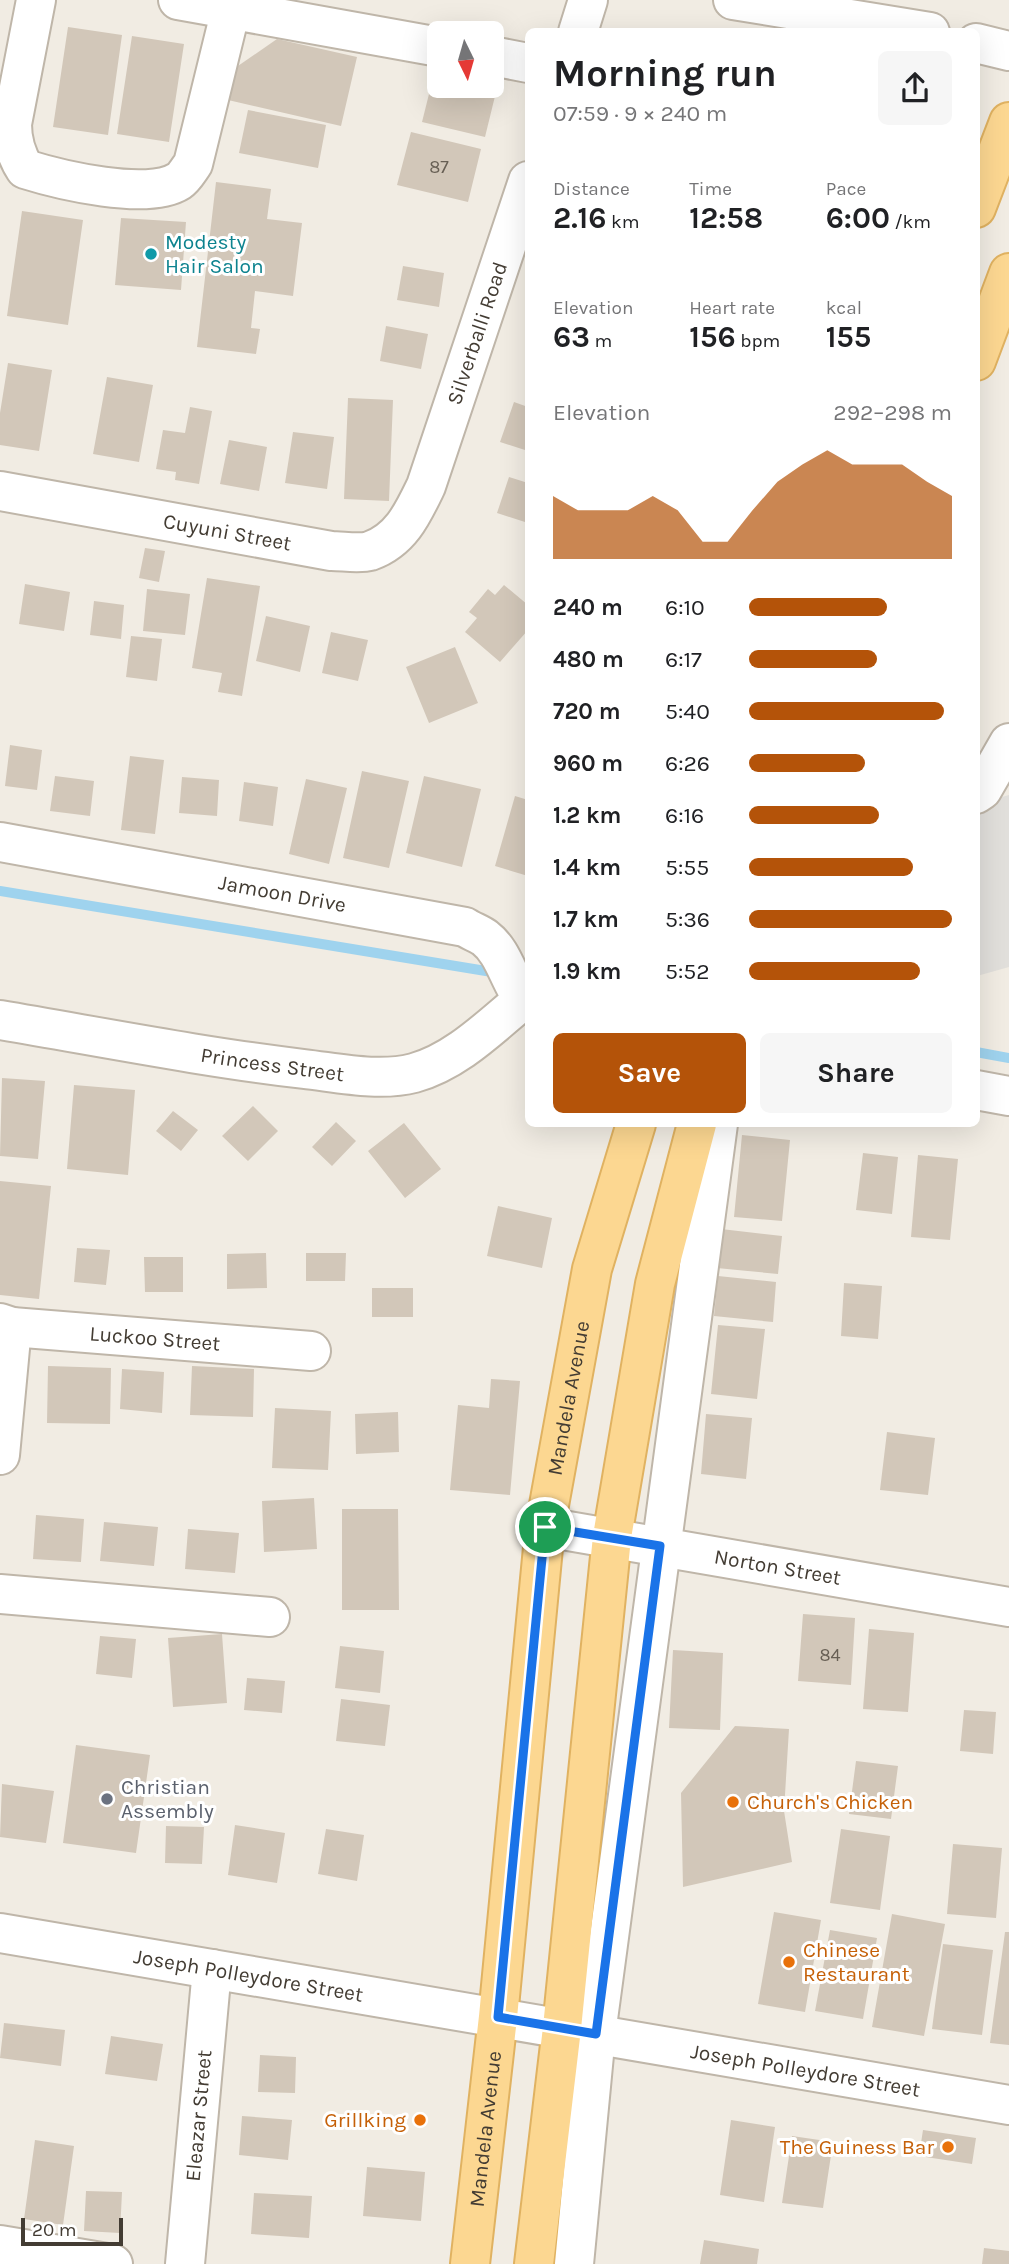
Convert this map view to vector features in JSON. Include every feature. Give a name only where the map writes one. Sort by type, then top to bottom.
[{"type":"main road","points":[[980,198],[1009,122]]},
{"type":"main road","points":[[980,350],[1009,273]]},
{"type":"main road","name":"Mandela Avenue","points":[[470,2264],[498,2017],[545,1527],[592,1269],[635,1127]]},
{"type":"main road","points":[[534,2264],[579,2031],[612,1537],[655,1284],[696,1127]]},
{"type":"street","points":[[36,0],[12,124],[12,139],[18,158],[24,169],[40,174],[127,190],[158,189],[181,180],[193,164],[230,9]]},
{"type":"street","points":[[178,0],[427,45]]},
{"type":"street","points":[[579,28],[589,0]]},
{"type":"street","points":[[733,0],[927,20]]},
{"type":"street","points":[[980,44],[1009,51]]},
{"type":"street","points":[[504,58],[525,62]]},
{"type":"street","name":"Silverballi Road","points":[[426,486],[525,190]]},
{"type":"street","name":"Cuyuni Street","points":[[0,491],[331,551],[368,552],[403,528],[426,486]]},
{"type":"street","points":[[980,791],[1009,743]]},
{"type":"street","name":"Jamoon Drive","points":[[0,842],[465,927],[486,938],[523,997]]},
{"type":"street","name":"Princess Street","points":[[0,1020],[254,1063],[363,1076],[394,1075],[415,1073],[444,1060],[466,1046],[523,997]]},
{"type":"street","points":[[980,1091],[1009,1096]]},
{"type":"street","points":[[574,2264],[579,2031],[660,1546],[718,1127]]},
{"type":"street","points":[[0,1455],[6,1325]]},
{"type":"street","name":"Luckoo Street","points":[[6,1325],[311,1351]]},
{"type":"street","name":"Norton Street","points":[[545,1527],[1009,1607]]},
{"type":"street","points":[[0,1594],[270,1617]]},
{"type":"street","name":"Joseph Polleydore Street","points":[[0,1933],[1009,2105]]},
{"type":"street","name":"Eleazar Street","points":[[185,2264],[212,1969]]},
{"type":"street","points":[[0,2245],[113,2264]]},
{"type":"shaded area","points":[[1009,795],[1009,967],[980,975],[980,803]]},
{"type":"building","points":[[68,27],[122,35],[108,135],[53,127]]},
{"type":"building","points":[[132,36],[184,44],[169,142],[117,134]]},
{"type":"building","points":[[277,39],[357,57],[341,126],[228,100],[235,68]]},
{"type":"building","points":[[428,98],[495,98],[485,137],[422,122]]},
{"type":"building","points":[[248,110],[326,125],[318,168],[239,153]]},
{"type":"building","points":[[411,132],[481,149],[468,202],[397,185]]},
{"type":"building","points":[[216,182],[271,189],[267,219],[302,223],[293,296],[255,291],[251,328],[260,329],[256,354],[197,347]]},
{"type":"building","points":[[22,211],[83,220],[68,325],[7,316]]},
{"type":"building","name":"Modesty Hair Salon","points":[[121,218],[186,222],[181,290],[115,285]]},
{"type":"building","points":[[403,266],[444,273],[439,307],[397,300]]},
{"type":"building","points":[[386,326],[428,334],[421,369],[380,361]]},
{"type":"building","points":[[8,363],[52,370],[39,451],[0,445],[0,413]]},
{"type":"building","points":[[107,377],[153,385],[139,462],[93,454]]},
{"type":"building","points":[[348,398],[393,400],[389,501],[344,499]]},
{"type":"building","points":[[514,402],[525,406],[525,450],[500,442]]},
{"type":"building","points":[[190,407],[212,411],[199,484],[175,480],[176,472],[156,469],[163,430],[185,433]]},
{"type":"building","points":[[293,432],[334,437],[327,489],[285,483]]},
{"type":"building","points":[[229,440],[267,447],[259,491],[220,484]]},
{"type":"building","points":[[509,477],[525,482],[525,522],[497,513]]},
{"type":"building","points":[[145,548],[165,551],[159,582],[139,578]]},
{"type":"building","points":[[207,578],[260,586],[242,696],[218,692],[222,673],[192,668]]},
{"type":"building","points":[[25,584],[70,592],[64,631],[19,624]]},
{"type":"building","points":[[504,585],[525,602],[525,633],[500,662],[465,632],[477,618],[469,612],[488,589],[495,595]]},
{"type":"building","points":[[147,589],[190,594],[185,635],[143,631]]},
{"type":"building","points":[[94,601],[124,605],[121,639],[90,635]]},
{"type":"building","points":[[266,616],[310,626],[300,672],[256,661]]},
{"type":"building","points":[[331,632],[368,640],[358,681],[322,673]]},
{"type":"building","points":[[131,636],[162,639],[157,681],[126,677]]},
{"type":"building","points":[[455,647],[478,703],[429,723],[406,667]]},
{"type":"building","points":[[10,745],[42,750],[37,790],[5,786]]},
{"type":"building","points":[[130,756],[164,760],[155,834],[121,830]]},
{"type":"building","points":[[362,771],[409,781],[389,868],[343,858]]},
{"type":"building","points":[[55,776],[94,781],[90,816],[50,811]]},
{"type":"building","points":[[424,776],[481,789],[462,867],[406,853]]},
{"type":"building","points":[[182,777],[219,780],[217,816],[179,813]]},
{"type":"building","points":[[306,779],[347,788],[329,864],[289,854]]},
{"type":"building","points":[[244,782],[278,787],[273,826],[239,821]]},
{"type":"building","points":[[515,796],[525,799],[525,875],[495,866]]},
{"type":"building","points":[[2,1078],[45,1081],[38,1159],[0,1156]]},
{"type":"building","points":[[74,1085],[135,1090],[128,1175],[67,1169]]},
{"type":"building","points":[[253,1106],[278,1131],[248,1161],[222,1136]]},
{"type":"building","points":[[173,1111],[198,1130],[181,1151],[156,1131]]},
{"type":"building","points":[[336,1122],[356,1141],[332,1166],[312,1147]]},
{"type":"building","points":[[404,1123],[441,1169],[405,1198],[368,1151]]},
{"type":"building","points":[[742,1135],[790,1140],[782,1221],[734,1217]]},
{"type":"building","points":[[863,1153],[898,1157],[892,1214],[856,1210]]},
{"type":"building","points":[[918,1155],[958,1159],[950,1240],[911,1237]]},
{"type":"building","points":[[0,1181],[51,1186],[39,1299],[0,1295]]},
{"type":"building","points":[[498,1206],[552,1218],[542,1268],[487,1256]]},
{"type":"building","points":[[721,1229],[782,1236],[778,1274],[717,1268]]},
{"type":"building","points":[[77,1248],[110,1250],[106,1285],[74,1282]]},
{"type":"building","points":[[266,1253],[267,1288],[227,1289],[227,1254]]},
{"type":"building","points":[[306,1253],[346,1253],[345,1281],[306,1281]]},
{"type":"building","points":[[144,1257],[183,1257],[183,1292],[145,1292]]},
{"type":"building","points":[[718,1276],[776,1282],[773,1322],[714,1316]]},
{"type":"building","points":[[844,1283],[882,1286],[878,1339],[841,1336]]},
{"type":"building","points":[[372,1288],[413,1288],[413,1317],[372,1317]]},
{"type":"building","points":[[718,1325],[765,1329],[757,1399],[711,1394]]},
{"type":"building","points":[[48,1366],[111,1368],[110,1424],[47,1423]]},
{"type":"building","points":[[192,1366],[254,1369],[253,1417],[190,1415]]},
{"type":"building","points":[[122,1369],[164,1372],[162,1413],[120,1409]]},
{"type":"building","points":[[491,1379],[520,1381],[510,1495],[450,1490],[458,1405],[489,1408]]},
{"type":"building","points":[[275,1408],[331,1411],[328,1470],[272,1468]]},
{"type":"building","points":[[398,1412],[399,1452],[356,1454],[355,1414]]},
{"type":"building","points":[[706,1414],[752,1418],[746,1479],[701,1474]]},
{"type":"building","points":[[887,1432],[935,1438],[928,1495],[880,1490]]},
{"type":"building","points":[[314,1498],[317,1549],[264,1552],[262,1501]]},
{"type":"building","points":[[342,1509],[398,1509],[399,1610],[342,1610]]},
{"type":"building","points":[[36,1515],[84,1519],[81,1562],[33,1559]]},
{"type":"building","points":[[104,1522],[158,1527],[154,1566],[100,1561]]},
{"type":"building","points":[[188,1529],[239,1533],[235,1573],[185,1569]]},
{"type":"building","points":[[803,1614],[855,1618],[851,1685],[798,1681]]},
{"type":"building","points":[[869,1629],[914,1633],[908,1712],[863,1709]]},
{"type":"building","points":[[222,1634],[227,1703],[173,1707],[168,1638]]},
{"type":"building","points":[[100,1636],[136,1639],[132,1678],[96,1674]]},
{"type":"building","points":[[340,1646],[384,1651],[380,1693],[335,1688]]},
{"type":"building","points":[[673,1650],[723,1653],[720,1730],[669,1728]]},
{"type":"building","points":[[247,1678],[285,1681],[282,1713],[244,1710]]},
{"type":"building","points":[[341,1699],[390,1705],[385,1746],[336,1741]]},
{"type":"building","points":[[964,1710],[996,1712],[993,1754],[960,1751]]},
{"type":"building","name":"Church's Chicken","points":[[735,1726],[789,1729],[784,1811],[792,1862],[683,1887],[681,1793]]},
{"type":"building","name":"Christian Assembly","points":[[76,1745],[150,1755],[136,1853],[63,1843]]},
{"type":"building","points":[[856,1761],[898,1766],[891,1819],[849,1814]]},
{"type":"building","points":[[2,1784],[54,1791],[46,1843],[0,1837]]},
{"type":"building","points":[[235,1825],[285,1833],[277,1883],[228,1875]]},
{"type":"building","points":[[166,1826],[204,1827],[202,1864],[165,1863]]},
{"type":"building","points":[[326,1829],[364,1835],[357,1881],[318,1874]]},
{"type":"building","points":[[841,1829],[890,1836],[880,1910],[830,1903]]},
{"type":"building","points":[[953,1844],[1002,1848],[996,1918],[947,1914]]},
{"type":"building","name":"Chinese Restaurant","points":[[774,1912],[821,1920],[805,2012],[758,2004]]},
{"type":"building","points":[[892,1914],[945,1924],[924,2036],[872,2027]]},
{"type":"building","points":[[830,1930],[877,1938],[863,2019],[815,2011]]},
{"type":"building","points":[[1005,1932],[1009,1932],[1009,2045],[990,2043]]},
{"type":"building","points":[[943,1944],[993,1950],[982,2035],[932,2029]]},
{"type":"building","points":[[4,2023],[65,2030],[61,2066],[0,2058]]},
{"type":"building","points":[[111,2036],[163,2044],[157,2081],[105,2074]]},
{"type":"building","points":[[260,2055],[296,2057],[295,2093],[258,2092]]},
{"type":"building","points":[[242,2116],[292,2120],[288,2160],[239,2155]]},
{"type":"building","points":[[731,2120],[775,2127],[764,2202],[720,2195]]},
{"type":"building","name":"The Guiness Bar","points":[[923,2130],[976,2138],[972,2164],[919,2156]]},
{"type":"building","points":[[792,2136],[833,2142],[823,2208],[782,2203]]},
{"type":"building","points":[[35,2140],[74,2146],[63,2225],[24,2219]]},
{"type":"building","points":[[367,2167],[425,2172],[421,2221],[363,2216]]},
{"type":"building","points":[[86,2191],[122,2192],[120,2233],[84,2231]]},
{"type":"building","points":[[254,2193],[312,2196],[309,2238],[251,2234]]},
{"type":"building","points":[[704,2240],[759,2249],[757,2264],[700,2264]]},
{"type":"building","points":[[984,2248],[1009,2251],[1009,2264],[982,2264]]},
{"type":"waterway","points":[[0,891],[498,973]]},
{"type":"waterway","points":[[980,1053],[1009,1058]]},
{"type":"place","name":"Modesty Hair Salon","points":[[151,254]]},
{"type":"place","name":"Christian Assembly","points":[[107,1799]]},
{"type":"place","name":"Church's Chicken","points":[[733,1802]]},
{"type":"place","name":"Chinese Restaurant","points":[[789,1962]]},
{"type":"place","name":"Grillking","points":[[420,2120]]},
{"type":"place","name":"The Guiness Bar","points":[[948,2147]]},
{"type":"route","points":[[545,1527],[660,1546],[596,2034],[498,2017],[545,1527]]}]
